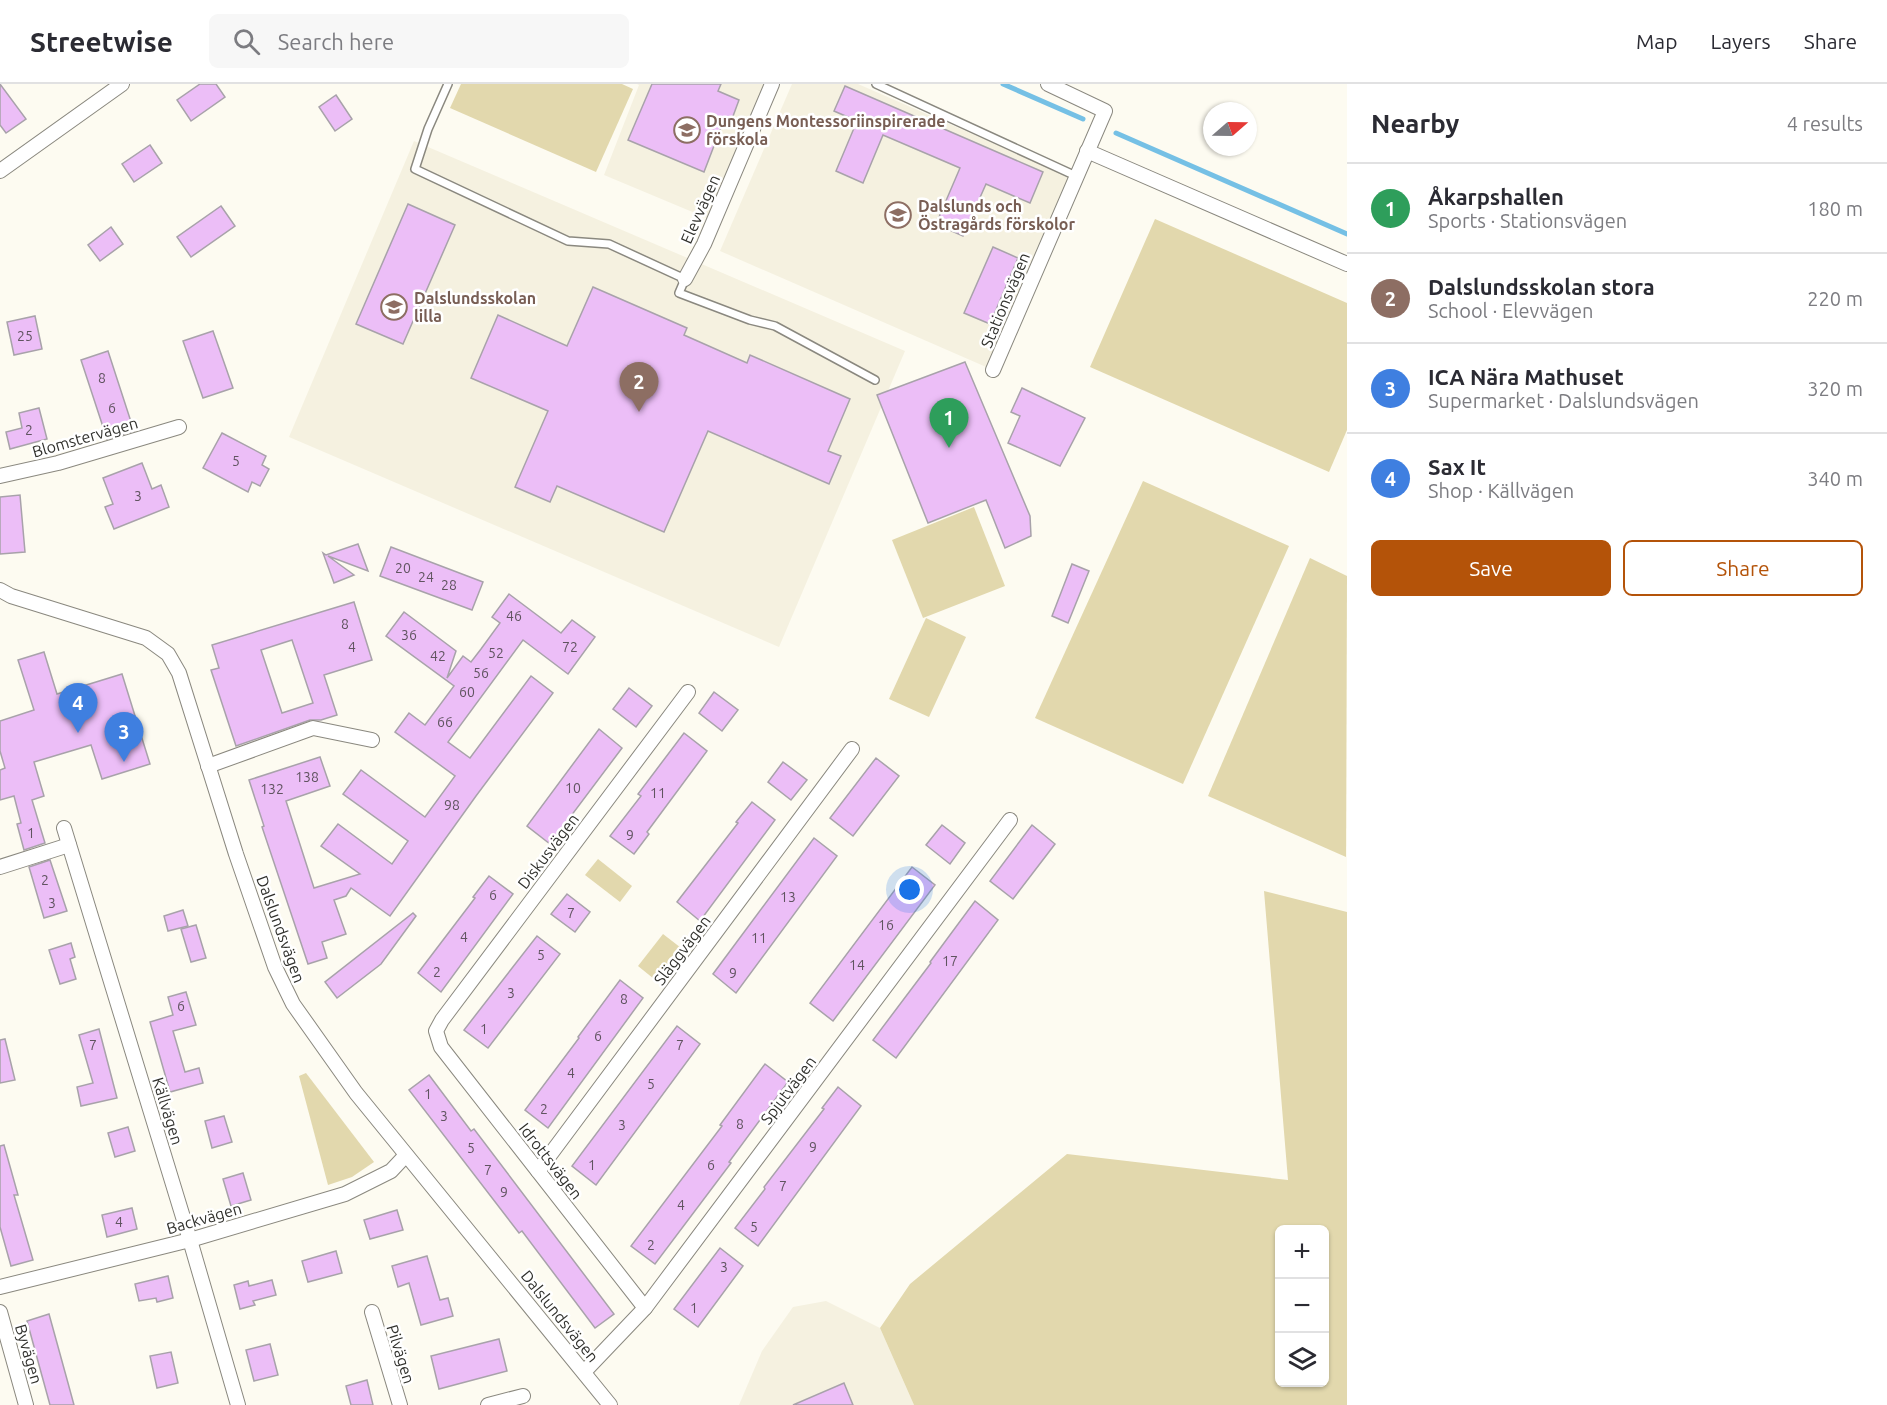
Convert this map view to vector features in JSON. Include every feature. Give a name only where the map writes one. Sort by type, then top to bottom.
[{"type":"street","points":[[0,171],[123,84]]},
{"type":"street","name":"Elevvägen","points":[[685,279],[704,244],[772,84]]},
{"type":"street","name":"Stationsvägen","points":[[993,370],[1105,111],[1047,84]]},
{"type":"street","points":[[1087,151],[1347,264]]},
{"type":"street","name":"Blomstervägen","points":[[0,476],[58,463],[179,428]]},
{"type":"street","name":"Dalslundsvägen","points":[[0,590],[11,596],[146,638],[168,654],[179,673],[275,967],[292,1004],[356,1093],[610,1405]]},
{"type":"street","name":"Diskusvägen","points":[[436,1030],[688,692]]},
{"type":"street","points":[[208,766],[313,728],[372,740]]},
{"type":"street","name":"Släggvägen","points":[[538,1171],[852,749]]},
{"type":"street","name":"Spjutvägen","points":[[584,1372],[645,1308],[1010,820]]},
{"type":"street","name":"Källvägen","points":[[64,828],[238,1405]]},
{"type":"street","points":[[0,867],[69,845]]},
{"type":"street","name":"Idrottsvägen","points":[[436,1030],[441,1047],[645,1308]]},
{"type":"street","name":"Backvägen","points":[[0,1287],[190,1240],[345,1194],[391,1171],[406,1155]]},
{"type":"street","name":"Pilvägen","points":[[372,1312],[400,1405]]},
{"type":"street","name":"Byvägen","points":[[0,1314],[26,1405]]},
{"type":"street","points":[[488,1405],[523,1396]]},
{"type":"lane","points":[[448,84],[428,129],[415,169],[568,241],[609,244],[685,279],[679,293],[750,321],[775,326],[875,380]]},
{"type":"lane","points":[[876,84],[1076,176]]},
{"type":"shaded area","points":[[461,84],[622,84],[633,89],[596,172],[450,108]]},
{"type":"shaded area","name":"Dungens Montessoriinspirerade förskola","points":[[637,84],[772,84],[714,221],[604,175],[639,85]]},
{"type":"shaded area","name":"Dalslunds och Östragårds förskolor","points":[[792,84],[858,84],[1075,179],[993,370],[720,251]]},
{"type":"shaded area","points":[[414,141],[905,351],[779,647],[289,437]]},
{"type":"shaded area","points":[[1155,219],[1347,303],[1347,430],[1329,472],[1090,367]]},
{"type":"shaded area","points":[[1143,481],[1289,546],[1183,784],[1035,718]]},
{"type":"shaded area","points":[[974,507],[1005,586],[923,618],[892,540]]},
{"type":"shaded area","points":[[1310,558],[1347,576],[1346,857],[1208,796]]},
{"type":"shaded area","points":[[926,618],[966,637],[929,717],[889,699]]},
{"type":"shaded area","points":[[598,859],[632,886],[620,902],[585,875]]},
{"type":"shaded area","points":[[1264,891],[1347,912],[1347,1405],[914,1405],[880,1328],[910,1284],[1067,1154],[1288,1180]]},
{"type":"shaded area","points":[[663,934],[685,951],[659,983],[638,966]]},
{"type":"shaded area","points":[[306,1073],[374,1162],[352,1177],[328,1185],[299,1076]]},
{"type":"shaded area","points":[[826,1301],[880,1328],[914,1405],[739,1405],[762,1351],[793,1307]]},
{"type":"building","points":[[0,84],[26,119],[6,133],[0,125]]},
{"type":"building","points":[[200,84],[216,84],[225,97],[191,121],[177,100]]},
{"type":"building","points":[[652,84],[721,84],[718,91],[739,100],[729,127],[722,125],[704,172],[628,140]]},
{"type":"building","points":[[845,86],[1043,172],[1030,203],[986,184],[963,236],[936,224],[960,168],[883,135],[863,183],[836,171],[857,121],[834,111]]},
{"type":"building","points":[[336,95],[352,119],[335,131],[319,107]]},
{"type":"building","points":[[150,145],[162,163],[134,182],[122,164]]},
{"type":"building","points":[[408,204],[455,225],[403,344],[356,324]]},
{"type":"building","points":[[221,206],[235,226],[191,257],[177,237]]},
{"type":"building","points":[[111,227],[123,244],[100,261],[88,245]]},
{"type":"building","points":[[993,247],[1018,258],[990,324],[964,313]]},
{"type":"building","points":[[593,287],[687,328],[684,335],[747,363],[750,355],[850,399],[828,451],[841,456],[829,484],[708,431],[664,532],[557,486],[550,502],[515,487],[548,411],[471,378],[498,315],[567,346]]},
{"type":"building","points":[[35,316],[42,349],[14,355],[7,322]]},
{"type":"building","points":[[213,331],[233,388],[203,398],[183,341]]},
{"type":"building","points":[[108,351],[134,431],[107,439],[81,360]]},
{"type":"building","points":[[965,362],[1030,516],[1031,536],[1005,548],[986,500],[928,523],[877,395]]},
{"type":"building","points":[[1022,388],[1085,418],[1060,466],[1008,443],[1020,416],[1011,412]]},
{"type":"building","points":[[39,408],[47,439],[10,449],[6,432],[22,428],[19,413]]},
{"type":"building","points":[[222,433],[266,456],[262,465],[269,469],[260,486],[252,482],[248,492],[203,468]]},
{"type":"building","points":[[142,463],[152,489],[161,485],[169,507],[114,529],[105,507],[113,504],[103,478]]},
{"type":"building","points":[[20,495],[25,552],[0,554],[0,497]]},
{"type":"building","points":[[358,544],[368,571],[328,556],[354,575],[334,583],[323,553],[326,555]]},
{"type":"building","points":[[391,547],[483,582],[472,610],[380,576]]},
{"type":"building","points":[[1072,564],[1089,571],[1068,623],[1052,616]]},
{"type":"building","points":[[509,594],[561,633],[572,620],[595,637],[568,674],[523,640],[448,742],[470,758],[531,676],[553,693],[390,916],[351,888],[346,896],[334,900],[346,934],[322,942],[327,958],[308,964],[262,827],[264,826],[249,780],[320,757],[330,786],[286,801],[314,888],[360,874],[321,846],[338,824],[392,864],[408,841],[343,794],[361,770],[425,817],[455,776],[395,732],[409,713],[425,725],[454,686],[386,636],[404,612],[456,651],[447,678],[463,656],[471,662],[481,649],[500,623],[492,617]]},
{"type":"building","points":[[354,602],[372,660],[324,675],[337,715],[321,720],[310,720],[236,746],[211,670],[219,668],[212,645]],"holes":[[[292,640],[313,703],[282,713],[261,650]]]},
{"type":"building","points":[[44,652],[57,694],[122,674],[150,764],[102,779],[91,745],[34,762],[44,796],[32,800],[45,843],[24,850],[17,824],[21,823],[14,796],[0,800],[0,770],[5,768],[0,751],[0,721],[34,710],[18,660]]},
{"type":"building","points":[[629,688],[652,706],[636,727],[613,709]]},
{"type":"building","points":[[714,692],[738,710],[722,731],[699,713]]},
{"type":"building","points":[[599,729],[622,748],[550,844],[527,826]]},
{"type":"building","points":[[684,733],[707,751],[647,832],[649,834],[634,854],[610,836],[641,796],[638,794]]},
{"type":"building","points":[[876,758],[899,776],[853,836],[830,818]]},
{"type":"building","points":[[783,762],[807,780],[791,800],[768,782]]},
{"type":"building","points":[[752,802],[775,820],[700,921],[677,902]]},
{"type":"building","points":[[942,825],[965,843],[950,864],[926,845]]},
{"type":"building","points":[[1032,825],[1055,844],[1013,899],[990,881]]},
{"type":"building","points":[[814,838],[837,856],[736,993],[713,974]]},
{"type":"building","points":[[50,860],[67,911],[44,918],[29,867]]},
{"type":"building","points":[[912,867],[935,885],[833,1021],[810,1003]]},
{"type":"building","points":[[489,876],[513,894],[441,992],[418,973]]},
{"type":"building","points":[[567,894],[590,912],[575,932],[551,914]]},
{"type":"building","points":[[975,901],[998,920],[896,1058],[873,1040]]},
{"type":"building","points":[[183,910],[188,926],[168,931],[164,916]]},
{"type":"building","points":[[413,913],[416,916],[381,964],[337,998],[325,982]]},
{"type":"building","points":[[196,925],[206,958],[191,962],[181,929]]},
{"type":"building","points":[[537,936],[560,954],[488,1048],[464,1030]]},
{"type":"building","points":[[71,943],[75,957],[70,959],[76,979],[60,984],[49,950]]},
{"type":"building","points":[[620,980],[643,998],[548,1128],[525,1110]]},
{"type":"building","points":[[186,992],[196,1025],[173,1031],[185,1072],[199,1068],[203,1083],[170,1092],[150,1022],[173,1015],[168,997]]},
{"type":"building","points":[[677,1026],[700,1044],[596,1185],[572,1166]]},
{"type":"building","points":[[99,1029],[117,1098],[81,1106],[77,1087],[93,1083],[79,1035]]},
{"type":"building","points":[[5,1039],[15,1080],[0,1083],[0,1040]]},
{"type":"building","points":[[765,1064],[788,1082],[655,1264],[631,1246],[722,1126],[720,1125]]},
{"type":"building","points":[[429,1075],[471,1131],[474,1129],[614,1314],[595,1328],[522,1231],[519,1233],[409,1090]]},
{"type":"building","points":[[838,1087],[861,1106],[758,1246],[735,1228]]},
{"type":"building","points":[[224,1116],[232,1142],[212,1148],[205,1121]]},
{"type":"building","points":[[128,1127],[135,1151],[115,1157],[108,1133]]},
{"type":"building","points":[[4,1145],[18,1195],[14,1195],[33,1260],[11,1266],[0,1227],[0,1146]]},
{"type":"building","points":[[243,1173],[251,1200],[231,1206],[223,1179]]},
{"type":"building","points":[[132,1208],[137,1229],[107,1237],[102,1215]]},
{"type":"building","points":[[397,1210],[403,1230],[370,1239],[364,1220]]},
{"type":"building","points":[[720,1248],[743,1266],[698,1327],[674,1309]]},
{"type":"building","points":[[336,1251],[342,1273],[308,1282],[302,1261]]},
{"type":"building","points":[[427,1256],[440,1300],[448,1298],[453,1316],[421,1325],[409,1283],[398,1287],[392,1266]]},
{"type":"building","points":[[168,1276],[173,1298],[157,1302],[156,1298],[139,1301],[135,1284]]},
{"type":"building","points":[[272,1280],[276,1295],[253,1301],[255,1305],[240,1309],[234,1285],[248,1281],[249,1286]]},
{"type":"building","points":[[49,1314],[74,1405],[50,1405],[39,1365],[27,1321]]},
{"type":"building","points":[[499,1339],[507,1371],[439,1389],[431,1356]]},
{"type":"building","points":[[270,1344],[278,1375],[254,1381],[246,1350]]},
{"type":"building","points":[[171,1352],[178,1383],[157,1388],[150,1356]]},
{"type":"building","points":[[367,1380],[373,1405],[351,1405],[346,1386]]},
{"type":"building","points":[[844,1383],[853,1405],[793,1405]]},
{"type":"waterway","points":[[1003,84],[1083,119]]},
{"type":"waterway","points":[[1116,133],[1347,234]]},
{"type":"place","name":"Dungens Montessoriinspirerade förskola","points":[[687,130]]},
{"type":"place","name":"Dalslunds och Östragårds förskolor","points":[[898,215]]},
{"type":"place","name":"Dalslundsskolan lilla","points":[[394,307]]},
{"type":"place","name":"Dalslundsskolan stora","points":[[639,412]]},
{"type":"place","name":"Åkarpshallen","points":[[949,448]]},
{"type":"place","name":"Sax It","points":[[78,733]]},
{"type":"place","name":"ICA Nära Mathuset","points":[[124,762]]}]
